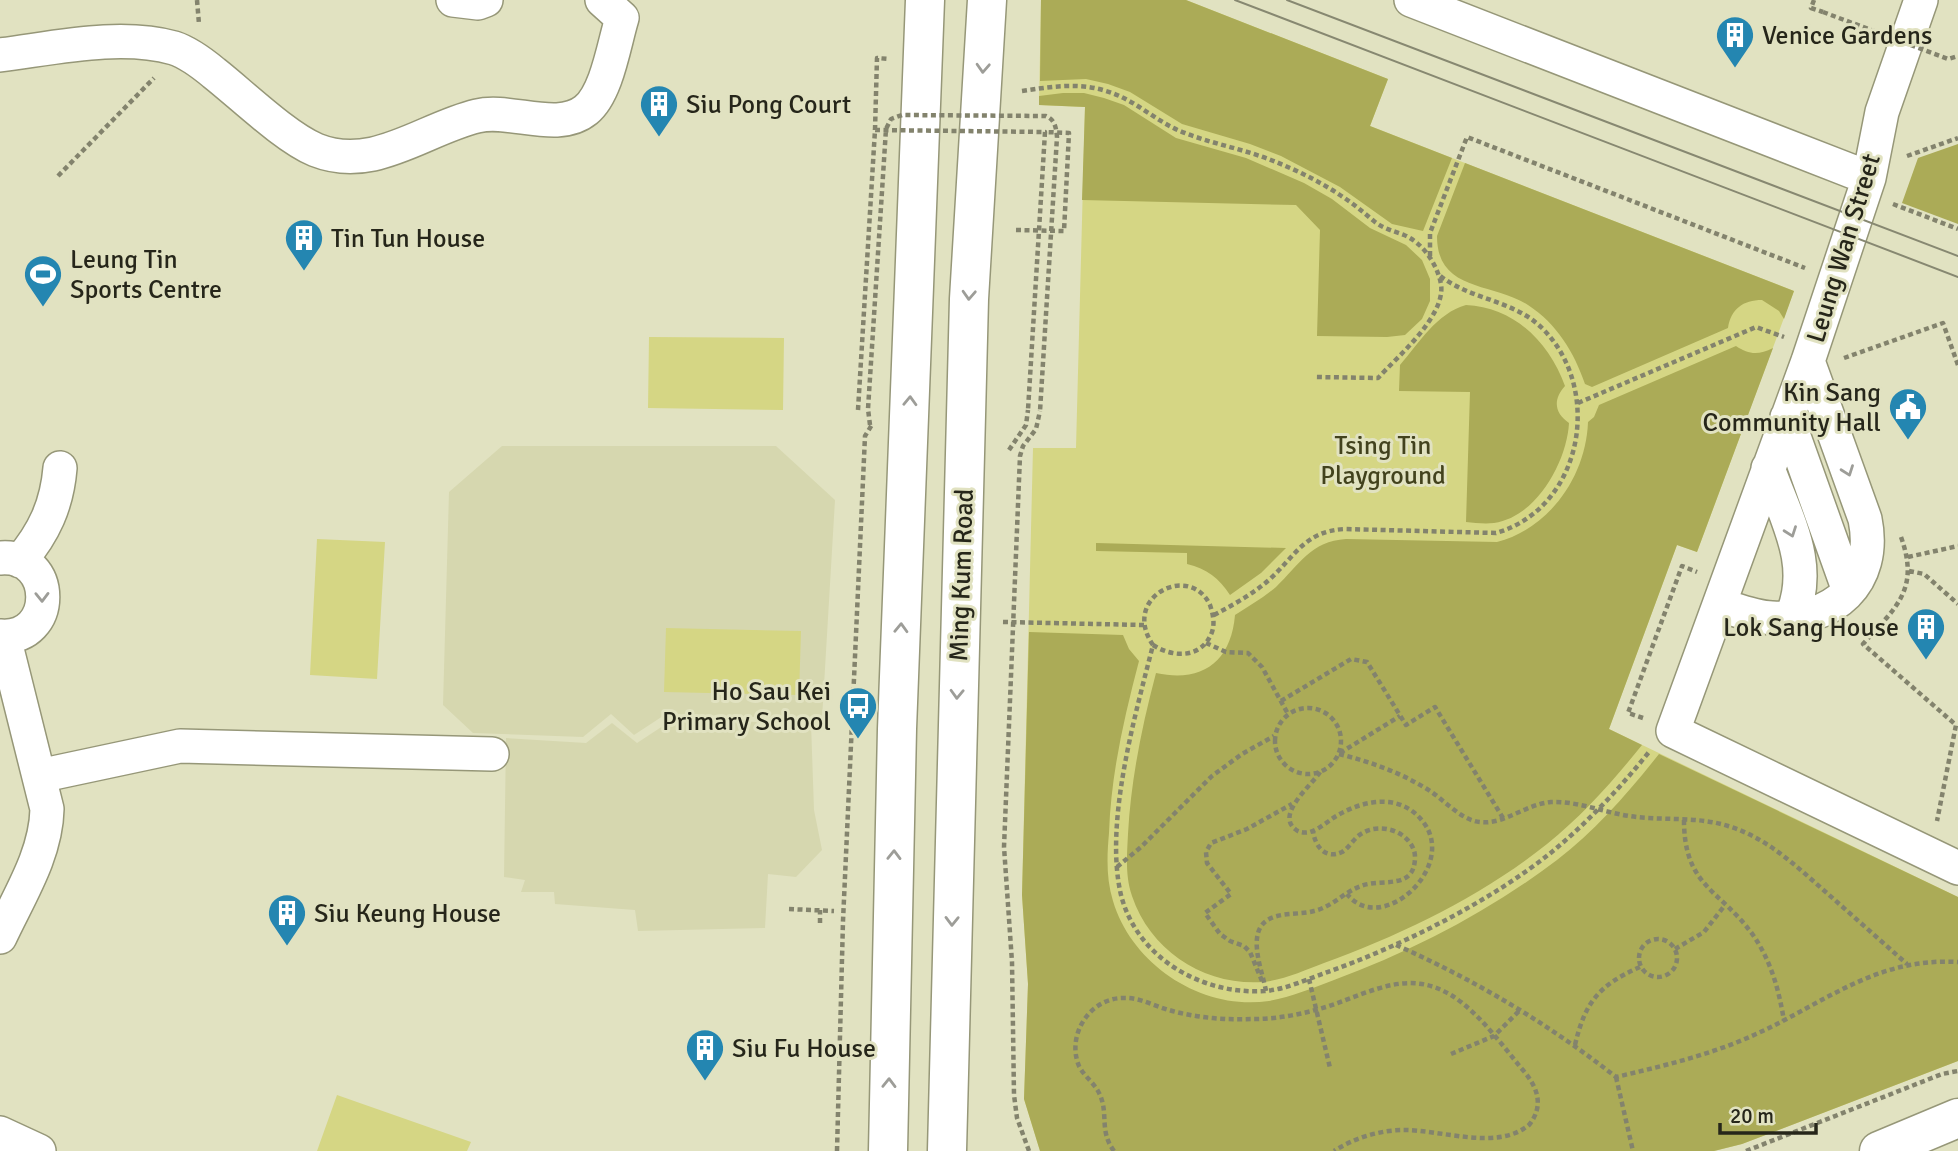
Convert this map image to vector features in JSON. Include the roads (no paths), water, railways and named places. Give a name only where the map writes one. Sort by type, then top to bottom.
[{"type":"main road","points":[[888,1151],[897,729],[925,0]]},
{"type":"main road","name":"Ming Kum Road","points":[[947,1151],[968,312],[987,0]]},
{"type":"main road","points":[[1879,1151],[1958,1118]]},
{"type":"street","points":[[453,0],[478,3],[486,0]]},
{"type":"street","points":[[0,55],[134,41],[156,44],[181,51],[202,64],[298,141],[329,155],[365,157],[477,116],[505,114],[561,121],[585,111],[601,90],[622,18],[602,0]]},
{"type":"street","points":[[1411,0],[1879,190]]},
{"type":"street","name":"Leung Wan Street","points":[[1921,0],[1882,112],[1879,190],[1787,417],[1720,604],[1662,740],[1958,868]]},
{"type":"street","points":[[1720,604],[1751,615],[1791,618],[1823,611],[1849,591],[1864,564],[1868,534],[1865,519],[1812,354]]},
{"type":"street","points":[[1787,417],[1849,591]]},
{"type":"street","points":[[0,937],[43,845],[47,828],[47,809],[2,636],[17,635],[28,629],[42,610],[44,600],[39,578],[31,568],[10,559],[45,528],[59,489],[60,468]]},
{"type":"street","points":[[1768,468],[1802,569],[1800,595],[1791,618]]},
{"type":"street","points":[[39,776],[180,746],[492,754]]},
{"type":"street","points":[[0,1133],[39,1151]]},
{"type":"tram line","points":[[1235,0],[1958,277]]},
{"type":"tram line","points":[[1287,0],[1958,256]]},
{"type":"place","name":"Venice Gardens","points":[[1735,69]]},
{"type":"place","name":"Siu Pong Court","points":[[659,138]]},
{"type":"place","name":"Tin Tun House","points":[[304,272]]},
{"type":"place","name":"Leung Tin Sports Centre","points":[[43,308]]},
{"type":"place","name":"Kin Sang Community Hall","points":[[1908,441]]},
{"type":"place","name":"Lok Sang House","points":[[1926,661]]},
{"type":"place","name":"Ho Sau Kei Primary School","points":[[858,740]]},
{"type":"place","name":"Siu Keung House","points":[[287,947]]},
{"type":"place","name":"Siu Fu House","points":[[705,1082]]},
{"type":"park label","name":"Tsing Tin Playground","points":[[1383,460]]}]
